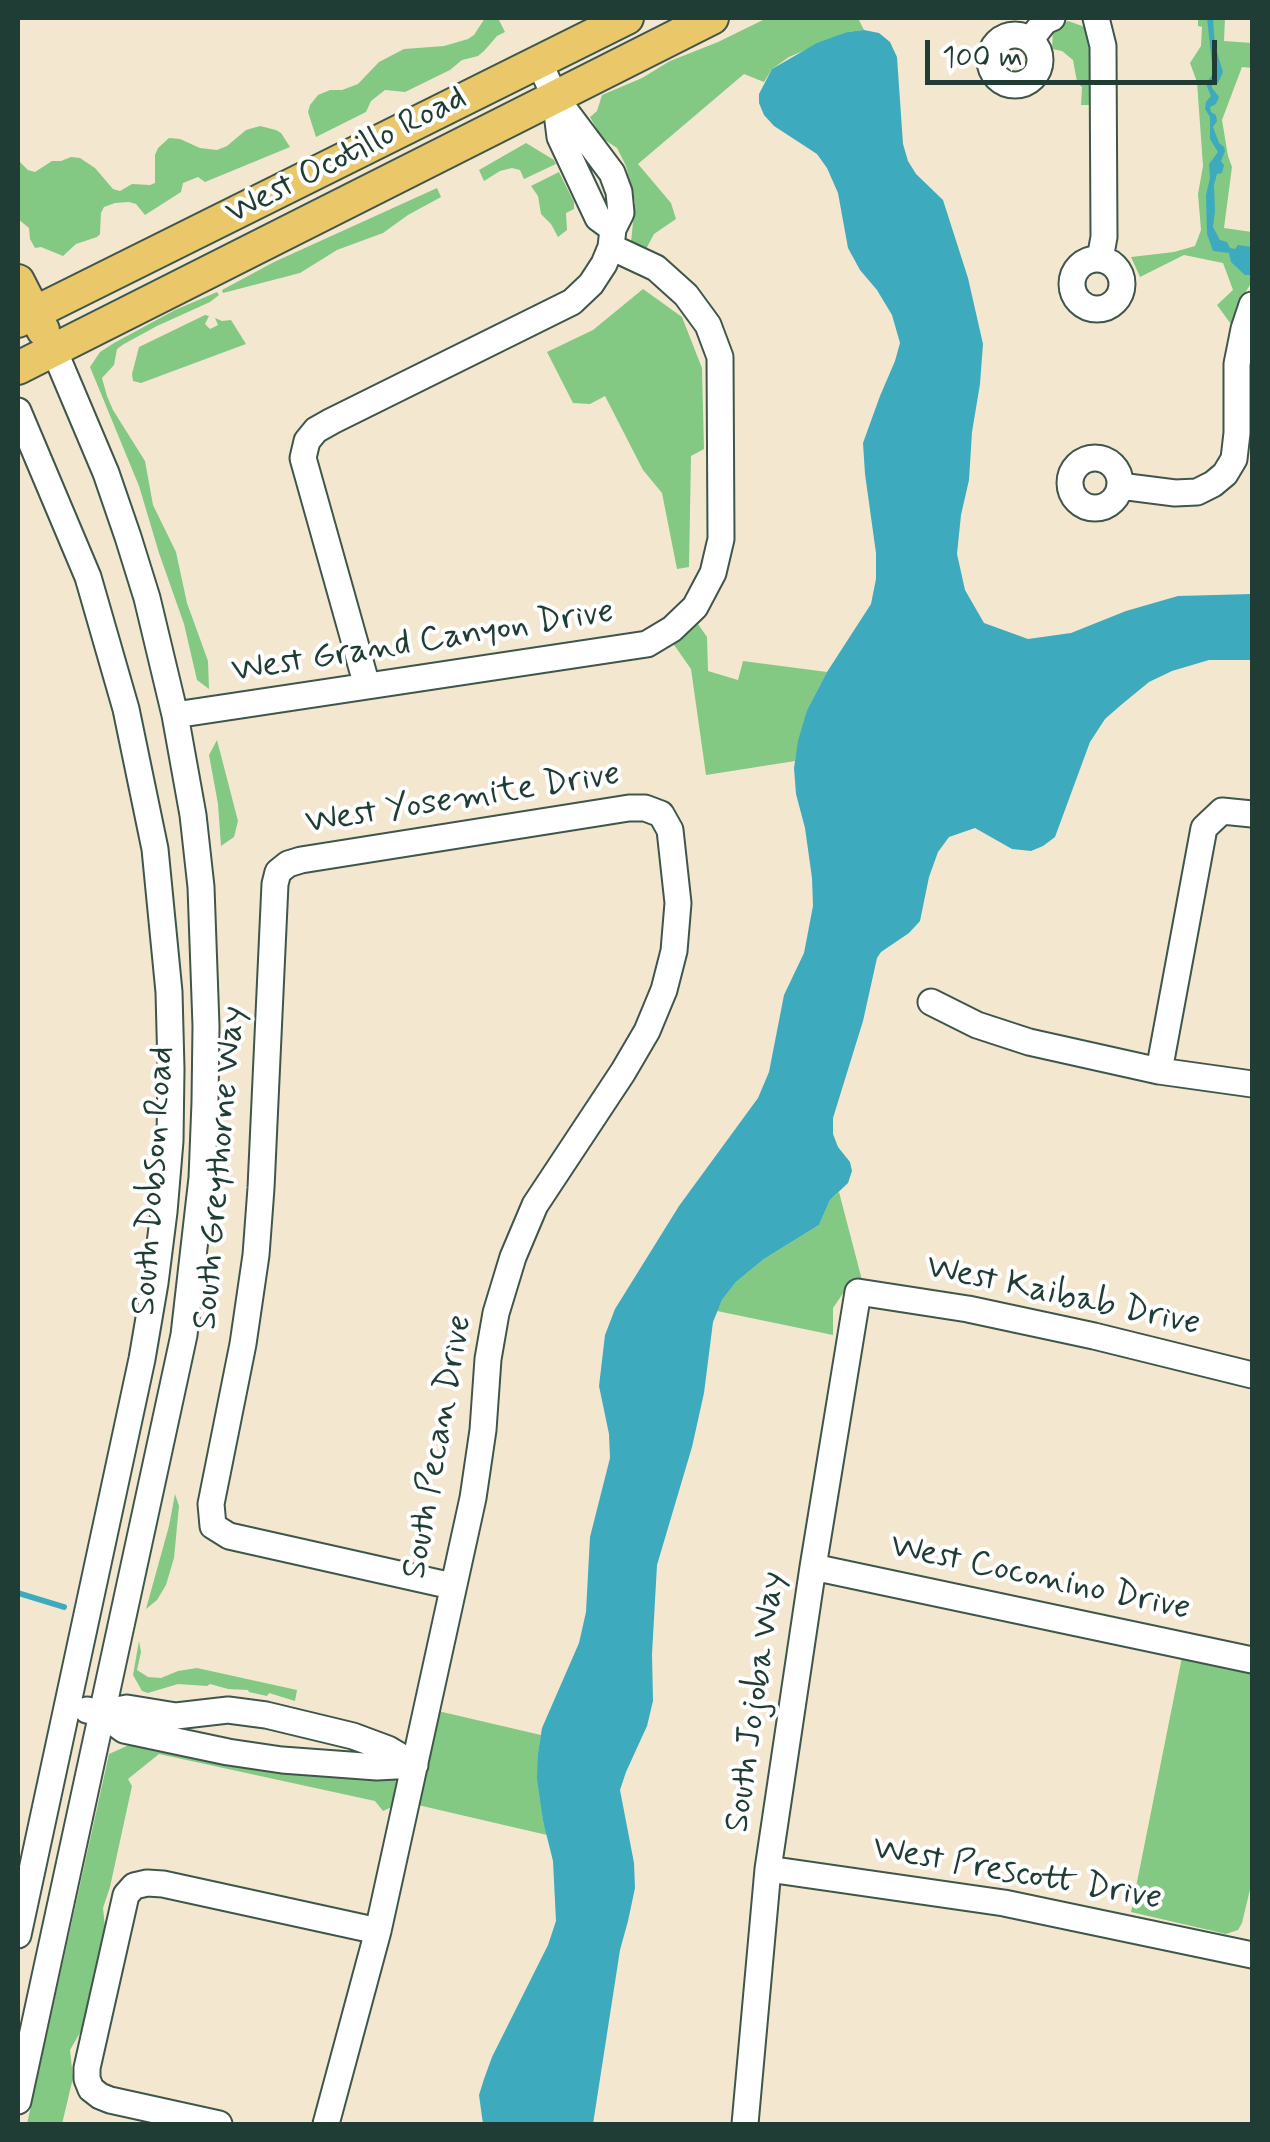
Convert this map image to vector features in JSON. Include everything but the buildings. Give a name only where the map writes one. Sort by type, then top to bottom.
[{"type":"main road","name":"West Ocotillo Road","points":[[26,317],[627,18]]},
{"type":"main road","name":"West Ocotillo Road","points":[[18,368],[712,18]]},
{"type":"main road","name":"South Dobson Road","points":[[18,281],[26,317],[54,350]]},
{"type":"street","points":[[1030,40],[1052,18]]},
{"type":"street","points":[[1096,18],[1104,46],[1104,237],[1100,259]]},
{"type":"street","points":[[367,686],[303,458],[306,441],[332,421],[572,302],[591,284],[621,213],[619,192],[612,173],[555,97],[539,62]]},
{"type":"street","points":[[555,97],[560,137],[598,218],[612,238]]},
{"type":"street","points":[[584,189],[612,173]]},
{"type":"street","name":"West Grand Canyon Drive","points":[[175,715],[647,644],[676,626],[695,607],[713,574],[721,540],[720,357],[708,325],[686,295],[656,268],[612,238]]},
{"type":"street","points":[[1120,486],[1197,492],[1226,474],[1234,459],[1237,433],[1237,364],[1252,305]]},
{"type":"street","name":"South Dobson Road","points":[[18,2102],[184,1335],[202,1178],[206,1026],[201,886],[175,715],[128,536],[106,472],[54,350]]},
{"type":"street","name":"South Dobson Road","points":[[18,411],[88,577],[126,709],[156,849],[169,992],[170,1141],[156,1283],[142,1358],[18,1936]]},
{"type":"street","name":"West Yosemite Drive","points":[[278,872],[301,860],[629,808],[646,808],[661,814]]},
{"type":"street","points":[[1159,1070],[1204,828],[1222,811],[1252,814]]},
{"type":"street","name":"South Pecan Drive","points":[[326,2124],[378,1931],[475,1481],[496,1313],[513,1257],[535,1206],[646,1031],[674,951],[678,903],[670,830],[661,814]]},
{"type":"street","name":"South Greythorne Way","points":[[278,872],[256,1256],[211,1504],[213,1526],[229,1536],[452,1586]]},
{"type":"street","points":[[931,1002],[977,1025],[1029,1042],[1159,1070],[1252,1084]]},
{"type":"street","name":"West Kaibab Drive","points":[[858,1292],[968,1309],[1252,1374]]},
{"type":"street","name":"South Jojoba Way","points":[[745,2124],[768,1869],[858,1292]]},
{"type":"street","name":"West Coconino Drive","points":[[813,1567],[1252,1660]]},
{"type":"street","points":[[68,1706],[101,1713],[128,1708],[176,1716],[228,1710],[266,1715],[354,1736],[388,1749],[414,1766]]},
{"type":"street","points":[[101,1713],[124,1730],[257,1756],[376,1767],[414,1766]]},
{"type":"street","points":[[257,1756],[266,1715]]},
{"type":"street","name":"West Prescott Drive","points":[[768,1869],[1004,1903],[1252,1956]]},
{"type":"street","points":[[219,2124],[110,2100],[91,2089],[86,2079],[126,1894],[134,1886],[163,1884],[378,1931]]},
{"type":"green space","points":[[485,18],[498,18],[505,32],[478,56],[462,60],[405,92],[385,90],[371,101],[366,112],[316,137],[308,112],[318,95],[358,84],[379,62],[404,49],[444,46],[468,39]]},
{"type":"green space","points":[[767,18],[858,18],[864,30],[847,32],[789,57],[772,69],[764,82],[744,74],[638,164],[671,203],[676,219],[654,234],[644,253],[631,242],[635,203],[626,166],[617,148],[602,138],[590,117],[597,111],[602,95]]},
{"type":"green space","points":[[1198,18],[1225,18],[1224,41],[1252,43],[1252,68],[1242,67],[1222,120],[1232,167],[1224,228],[1252,232],[1252,282],[1233,327],[1217,305],[1233,290],[1223,263],[1184,255],[1140,277],[1131,257],[1195,246],[1201,230],[1198,194],[1203,166],[1197,82],[1190,63],[1201,46],[1202,27],[1198,26]]},
{"type":"green space","points":[[1068,21],[1088,28],[1092,105],[1081,105],[1082,87],[1077,82],[1073,60],[1052,49],[1053,30]]},
{"type":"green space","points":[[260,126],[281,133],[290,147],[205,182],[198,177],[183,183],[181,192],[145,215],[129,202],[104,207],[100,234],[76,244],[63,256],[35,248],[29,228],[18,219],[18,160],[35,172],[52,161],[80,158],[120,191],[132,184],[155,183],[155,155],[169,138],[217,150],[246,130]]},
{"type":"green space","points":[[526,143],[556,164],[524,179],[520,170],[512,168],[484,181],[479,170]]},
{"type":"green space","points":[[559,172],[574,209],[566,213],[567,230],[558,237],[541,214],[538,196],[531,186]]},
{"type":"green space","points":[[437,188],[441,197],[383,233],[337,250],[300,273],[223,293],[222,290],[274,262]]},
{"type":"green space","points":[[643,289],[682,317],[702,368],[704,449],[691,456],[689,567],[677,569],[662,493],[643,470],[605,396],[590,404],[573,403],[547,352],[593,330]]},
{"type":"green space","points":[[217,292],[219,295],[210,302],[117,349],[114,365],[102,378],[113,410],[145,461],[153,505],[176,552],[187,603],[208,661],[209,689],[197,680],[184,624],[139,486],[90,367],[100,352],[114,343]]},
{"type":"green space","points":[[209,316],[205,324],[210,329],[218,325],[215,318],[231,320],[246,344],[141,383],[133,381],[139,347]]},
{"type":"green space","points":[[698,624],[707,637],[708,671],[738,680],[743,661],[827,672],[807,710],[795,761],[706,775],[691,669],[672,642]]},
{"type":"green space","points":[[217,740],[238,821],[234,837],[221,846],[209,755]]},
{"type":"green space","points":[[839,1192],[862,1280],[846,1289],[833,1308],[833,1335],[717,1311],[736,1282],[764,1259],[819,1225],[830,1200]]},
{"type":"green space","points":[[175,1494],[179,1506],[174,1558],[166,1585],[146,1609],[169,1526]]},
{"type":"green space","points":[[139,1641],[137,1670],[148,1677],[161,1678],[197,1668],[297,1690],[295,1701],[210,1684],[178,1684],[148,1693],[142,1691],[133,1675]]},
{"type":"green space","points":[[1182,1657],[1252,1673],[1252,1881],[1242,1923],[1238,1930],[1226,1934],[1131,1912]]},
{"type":"green space","points":[[438,1711],[541,1735],[538,1753],[547,1835],[418,1805]]},
{"type":"green space","points":[[140,1740],[391,1775],[398,1785],[392,1807],[383,1811],[375,1801],[159,1754],[128,1779],[132,1786],[103,1908],[105,1927],[84,2026],[70,2050],[73,2078],[62,2124],[27,2124],[109,1754]]},
{"type":"water","points":[[1207,18],[1213,18],[1215,46],[1223,72],[1218,83],[1212,84],[1219,97],[1210,107],[1217,121],[1213,127],[1225,151],[1222,173],[1217,174],[1214,185],[1213,227],[1230,248],[1252,247],[1251,275],[1245,275],[1231,262],[1229,253],[1213,251],[1207,234],[1209,164],[1218,152],[1210,139],[1210,117],[1205,109],[1211,96],[1206,84],[1212,75]]},
{"type":"water","points":[[864,30],[879,33],[890,42],[897,57],[903,144],[908,161],[943,200],[968,278],[983,344],[957,554],[965,590],[984,623],[1028,639],[1071,633],[1178,596],[1252,594],[1252,660],[1209,660],[1172,671],[1149,682],[1105,719],[1090,742],[1055,837],[1043,846],[1031,851],[1012,849],[975,828],[949,837],[938,852],[929,877],[920,921],[877,958],[863,1021],[833,1118],[838,1147],[850,1162],[848,1183],[830,1200],[819,1225],[764,1259],[736,1282],[722,1300],[713,1322],[692,1447],[657,1565],[653,1701],[647,1726],[620,1790],[635,1888],[620,1950],[593,2124],[483,2124],[479,2095],[484,2079],[556,1921],[553,1861],[537,1778],[538,1753],[542,1728],[579,1643],[586,1612],[590,1537],[610,1458],[599,1386],[605,1335],[615,1309],[679,1206],[758,1098],[769,1072],[784,995],[804,953],[813,906],[805,828],[796,794],[798,741],[807,710],[827,672],[871,604],[876,579],[863,443],[900,343],[892,315],[848,248],[838,193],[827,168],[817,154],[774,126],[759,103],[759,94],[772,69],[817,43]]},
{"type":"waterway","points":[[18,1593],[64,1607]]}]
